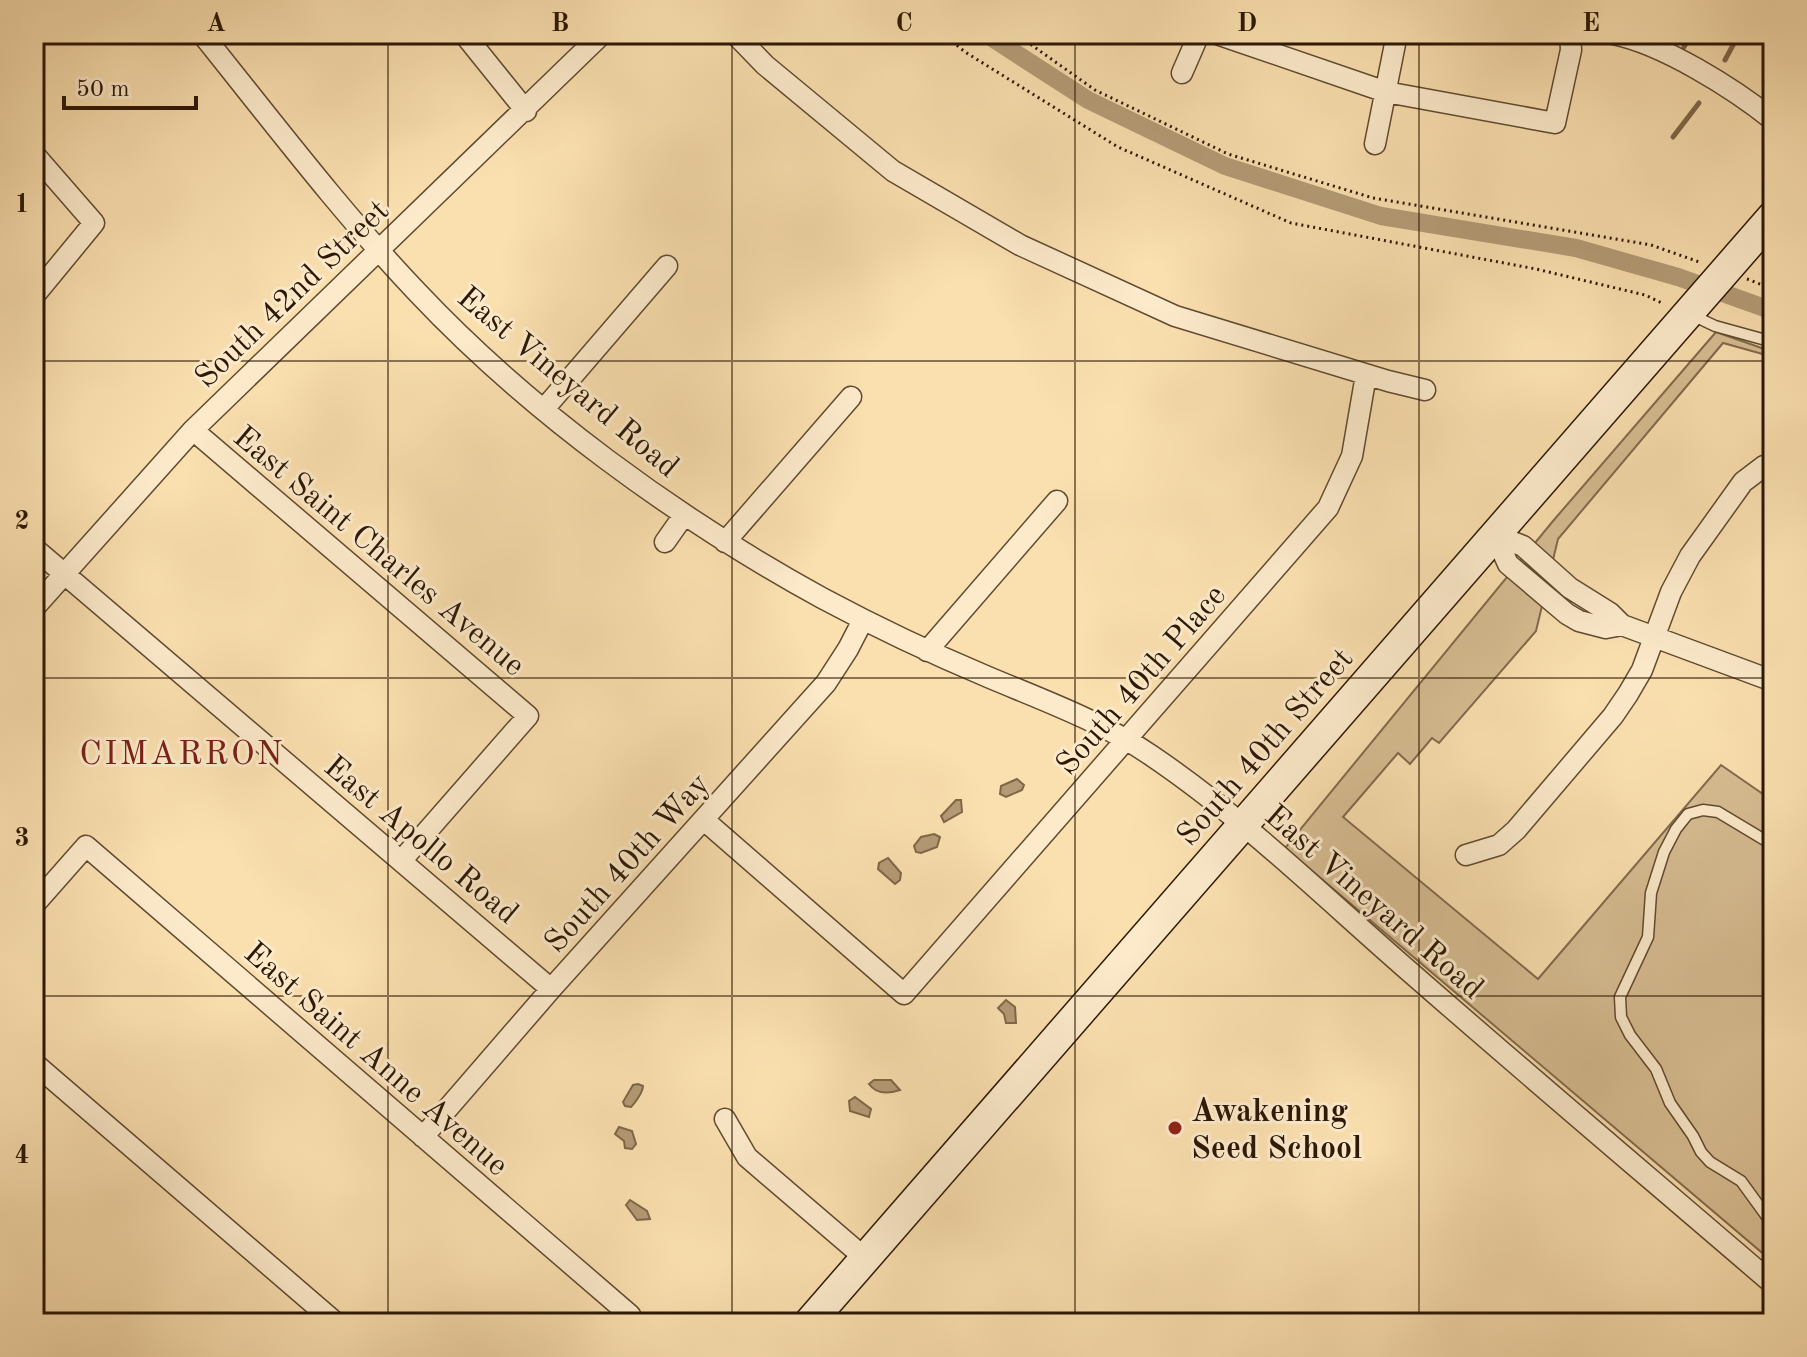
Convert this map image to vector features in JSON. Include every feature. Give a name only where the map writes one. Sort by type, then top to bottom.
[{"type":"main road","name":"South 40th Street","points":[[809,1323],[1688,313],[1710,266],[1773,216]]},
{"type":"street","name":"East Vineyard Road","points":[[202,34],[324,187],[379,250],[464,339],[544,409],[684,515],[725,542],[863,620],[927,651],[1090,718],[1156,758],[1242,826],[1773,1284]]},
{"type":"street","points":[[464,34],[526,111]]},
{"type":"street","name":"South 42nd Street","points":[[34,608],[193,430],[526,111],[602,34]]},
{"type":"street","points":[[735,34],[765,65],[893,171],[1020,245],[1175,316],[1425,390]]},
{"type":"street","points":[[1182,73],[1199,34]]},
{"type":"street","points":[[1217,34],[1386,92],[1555,123],[1571,50],[1570,34]]},
{"type":"street","points":[[1375,144],[1397,34]]},
{"type":"street","points":[[1613,34],[1665,53],[1727,87],[1773,120]]},
{"type":"street","points":[[34,154],[94,223],[34,296]]},
{"type":"street","points":[[544,409],[667,266]]},
{"type":"street","name":"South 40th Place","points":[[704,820],[904,994],[1328,508],[1352,456],[1366,375]]},
{"type":"street","points":[[725,542],[851,397]]},
{"type":"street","name":"East Saint Charles Avenue","points":[[193,430],[528,716],[401,861]]},
{"type":"street","points":[[1466,855],[1499,845],[1613,716],[1642,670],[1671,592],[1690,556],[1743,482],[1768,466]]},
{"type":"street","points":[[927,651],[1057,501]]},
{"type":"street","name":"East Vineyard Road","points":[[665,542],[684,515]]},
{"type":"street","points":[[1495,535],[1523,546],[1570,588],[1610,613],[1622,625],[1773,681]]},
{"type":"street","points":[[1495,535],[1508,564],[1579,621],[1606,628],[1622,625]]},
{"type":"street","name":"East Apollo Road","points":[[34,548],[551,989]]},
{"type":"street","points":[[1557,605],[1570,588]]},
{"type":"street","name":"South 40th Way","points":[[423,1137],[551,989],[826,683],[863,620]]},
{"type":"street","name":"East Saint Anne Avenue","points":[[34,905],[86,846],[423,1137],[627,1319]]},
{"type":"street","points":[[34,1063],[336,1323]]},
{"type":"street","points":[[725,1119],[747,1157],[866,1259]]},
{"type":"lane","points":[[1688,313],[1715,326],[1773,342]]},
{"type":"lane","points":[[1773,845],[1718,812],[1703,810],[1688,814],[1664,852],[1651,893],[1648,937],[1620,997],[1621,1017],[1630,1035],[1656,1069],[1670,1103],[1701,1152],[1710,1162],[1741,1181],[1773,1225]]},
{"type":"path","points":[[943,34],[965,52],[1118,147],[1291,223],[1536,269],[1645,295],[1688,313]]},
{"type":"path","points":[[1016,34],[1095,90],[1228,154],[1373,198],[1651,245],[1710,266]]},
{"type":"path","points":[[1753,282],[1773,289]]},
{"type":"shaded area","points":[[1716,332],[1773,352],[1773,357],[1723,343],[1558,539],[1536,631],[1439,743],[1432,738],[1410,764],[1398,753],[1343,817],[1538,979],[1721,765],[1773,801],[1773,1262],[1285,848],[1553,521]]},
{"type":"shaded area","points":[[1017,779],[1024,785],[1022,790],[1006,797],[1000,794],[1001,786]]},
{"type":"shaded area","points":[[956,800],[961,800],[962,812],[944,822],[941,816]]},
{"type":"shaded area","points":[[934,834],[940,837],[937,847],[916,852],[914,846],[921,837]]},
{"type":"shaded area","points":[[888,858],[901,873],[900,880],[895,884],[878,869],[879,863]]},
{"type":"shaded area","points":[[1006,1000],[1015,1007],[1016,1023],[1006,1023],[1004,1014],[998,1008]]},
{"type":"shaded area","points":[[874,1080],[891,1080],[900,1090],[879,1091],[869,1084]]},
{"type":"shaded area","points":[[633,1085],[643,1086],[642,1091],[631,1107],[625,1106],[623,1102]]},
{"type":"shaded area","points":[[855,1097],[871,1109],[869,1117],[850,1111],[849,1101]]},
{"type":"shaded area","points":[[619,1127],[632,1131],[636,1144],[632,1149],[625,1148],[624,1141],[615,1134]]},
{"type":"shaded area","points":[[630,1200],[647,1211],[650,1219],[637,1220],[626,1205]]},
{"type":"waterway","points":[[986,34],[1088,100],[1225,166],[1381,216],[1576,248],[1678,277],[1773,311]]},
{"type":"waterway","points":[[1684,47],[1691,34]]},
{"type":"waterway","points":[[1725,60],[1739,34]]},
{"type":"waterway","points":[[1673,137],[1699,103]]},
{"type":"place","name":"Awakening Seed School","points":[[1175,1128]]},
{"type":"district","name":"CIMARRON","points":[[182,752]]}]
